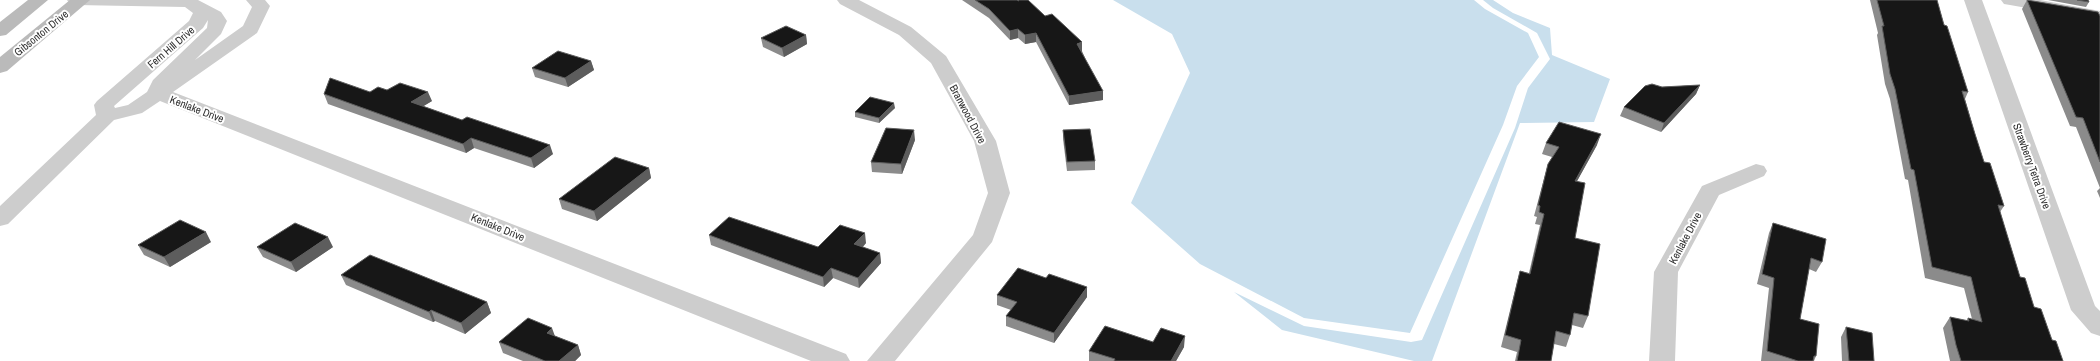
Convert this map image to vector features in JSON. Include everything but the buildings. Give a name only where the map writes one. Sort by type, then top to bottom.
[{"type":"main road","points":[[0,31],[39,0]]},
{"type":"main road","name":"Gibsonton Drive","points":[[0,67],[81,0]]},
{"type":"street","points":[[76,0],[189,2],[203,11],[215,16],[218,21],[215,30],[160,84],[156,91],[160,94]]},
{"type":"street","points":[[0,219],[107,116],[135,109],[160,94],[251,29],[261,6],[255,0]]},
{"type":"street","name":"Branwood Drive","points":[[846,0],[904,31],[939,60],[985,141],[998,193],[984,237],[880,361]]},
{"type":"street","name":"Strawberry Tetra Drive","points":[[1973,0],[2084,310],[2100,327]]},
{"type":"street","points":[[2010,0],[2100,16]]},
{"type":"street","name":"Fern Hill Drive","points":[[107,116],[104,105],[197,24],[203,11]]},
{"type":"street","name":"Kenlake Drive","points":[[160,94],[837,361]]},
{"type":"street","name":"Kenlake Drive","points":[[1662,361],[1666,272],[1710,190],[1756,170]]},
{"type":"water","points":[[1113,0],[1474,0],[1485,9],[1528,33],[1539,57],[1517,86],[1503,125],[1410,333],[1304,318],[1200,264],[1131,203],[1190,73],[1172,34]]},
{"type":"water","points":[[1483,0],[1493,0],[1513,13],[1550,28],[1552,55],[1610,79],[1594,122],[1520,123],[1432,361],[1414,361],[1282,330],[1234,292],[1304,326],[1411,342],[1422,340],[1515,128],[1528,88],[1550,59],[1537,33],[1493,8]]}]
